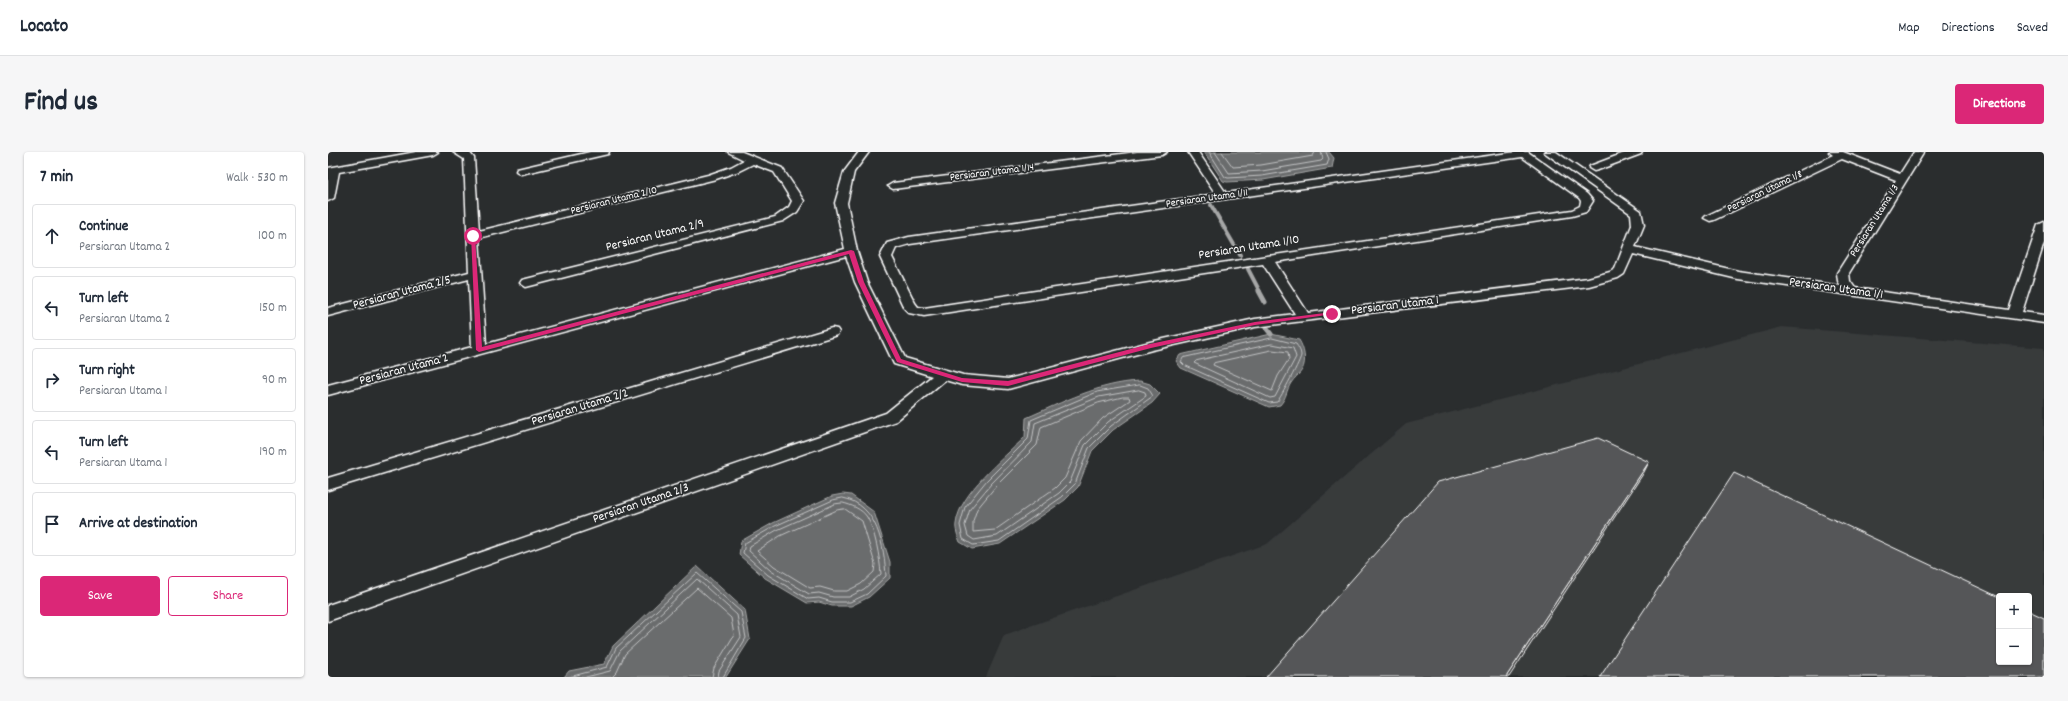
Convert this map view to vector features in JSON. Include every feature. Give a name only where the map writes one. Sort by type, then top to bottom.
[{"type":"street","points":[[328,198],[331,170],[433,152]]},
{"type":"street","points":[[458,152],[464,153],[468,158],[479,350]]},
{"type":"street","points":[[521,171],[604,152]]},
{"type":"street","points":[[733,152],[753,159]]},
{"type":"street","name":"Persiaran Utama 1","points":[[864,152],[849,172],[841,203],[851,251],[861,282],[899,361],[962,380],[1008,384],[1150,346],[1255,323],[1589,282],[1608,277],[1620,271],[1638,225],[1637,213],[1549,152]]},
{"type":"street","name":"Persiaran Utama 1/14","points":[[892,186],[1162,152]]},
{"type":"street","points":[[1193,152],[1223,196]]},
{"type":"street","points":[[1594,168],[1637,152]]},
{"type":"street","name":"Persiaran Utama 1/3","points":[[1851,291],[1844,281],[1843,273],[1919,152]]},
{"type":"street","name":"Persiaran Utama 1/11","points":[[914,310],[909,305],[886,257],[891,246],[909,241],[1522,153]]},
{"type":"street","name":"Persiaran Utama 1/10","points":[[914,310],[924,312],[934,311],[1572,213],[1583,210],[1587,206],[1587,201],[1583,196],[1522,153]]},
{"type":"street","points":[[1838,153],[1902,178]]},
{"type":"street","name":"Persiaran Utama 1/8","points":[[1710,218],[1838,153]]},
{"type":"street","name":"Persiaran Utama 2/10","points":[[473,236],[712,177],[735,169],[753,159]]},
{"type":"street","name":"Persiaran Utama 2/9","points":[[526,282],[779,219],[790,214],[797,208],[798,201],[778,170],[753,159]]},
{"type":"street","points":[[2014,315],[2044,225]]},
{"type":"street","name":"Persiaran Utama 1/1","points":[[1629,249],[1738,275],[2044,319]]},
{"type":"street","name":"Persiaran Utama 2","points":[[328,390],[851,251]]},
{"type":"street","points":[[1267,260],[1304,317]]},
{"type":"street","name":"Persiaran Utama 2/5","points":[[328,312],[475,274]]},
{"type":"street","name":"Persiaran Utama 2/2","points":[[328,484],[832,332]]},
{"type":"street","name":"Persiaran Utama 2/3","points":[[328,613],[891,416],[942,375]]},
{"type":"shaded area","points":[[1782,327],[2044,348],[2044,677],[986,677],[1004,635],[1267,544],[1406,424]]},
{"type":"water","points":[[1204,152],[1329,152],[1334,158],[1332,168],[1263,180],[1227,182],[1223,181]]},
{"type":"water","points":[[1271,334],[1299,340],[1304,355],[1304,366],[1291,383],[1280,405],[1269,407],[1181,368],[1176,361],[1180,355]]},
{"type":"water","points":[[1140,381],[1150,384],[1160,394],[1152,403],[1113,430],[1092,451],[1078,487],[1065,500],[1000,544],[972,549],[960,542],[956,531],[956,524],[959,512],[965,500],[984,477],[1025,437],[1026,418],[1096,389],[1110,385]]},
{"type":"water","points":[[843,494],[851,495],[874,512],[890,562],[890,578],[869,597],[851,606],[832,606],[819,602],[807,603],[765,578],[739,555],[741,541],[773,523],[832,496]]},
{"type":"water","points":[[697,566],[745,610],[750,639],[726,677],[564,677],[569,671],[604,664],[613,646]]},
{"type":"building","points":[[1598,438],[1649,462],[1506,677],[1266,677],[1438,482]]},
{"type":"building","points":[[1734,473],[1996,596],[1996,665],[2032,665],[2032,612],[2044,618],[2044,677],[1600,677]]},
{"type":"waterway","points":[[1211,205],[1240,255]]},
{"type":"waterway","points":[[1248,269],[1260,292]]},
{"type":"waterway","points":[[1259,291],[1265,302]]},
{"type":"waterway","points":[[1267,329],[1271,334]]},
{"type":"route","points":[[473,236],[479,350],[851,251],[861,282],[899,361],[962,380],[988,384],[1008,384],[1150,346],[1255,323],[1332,314]]}]
